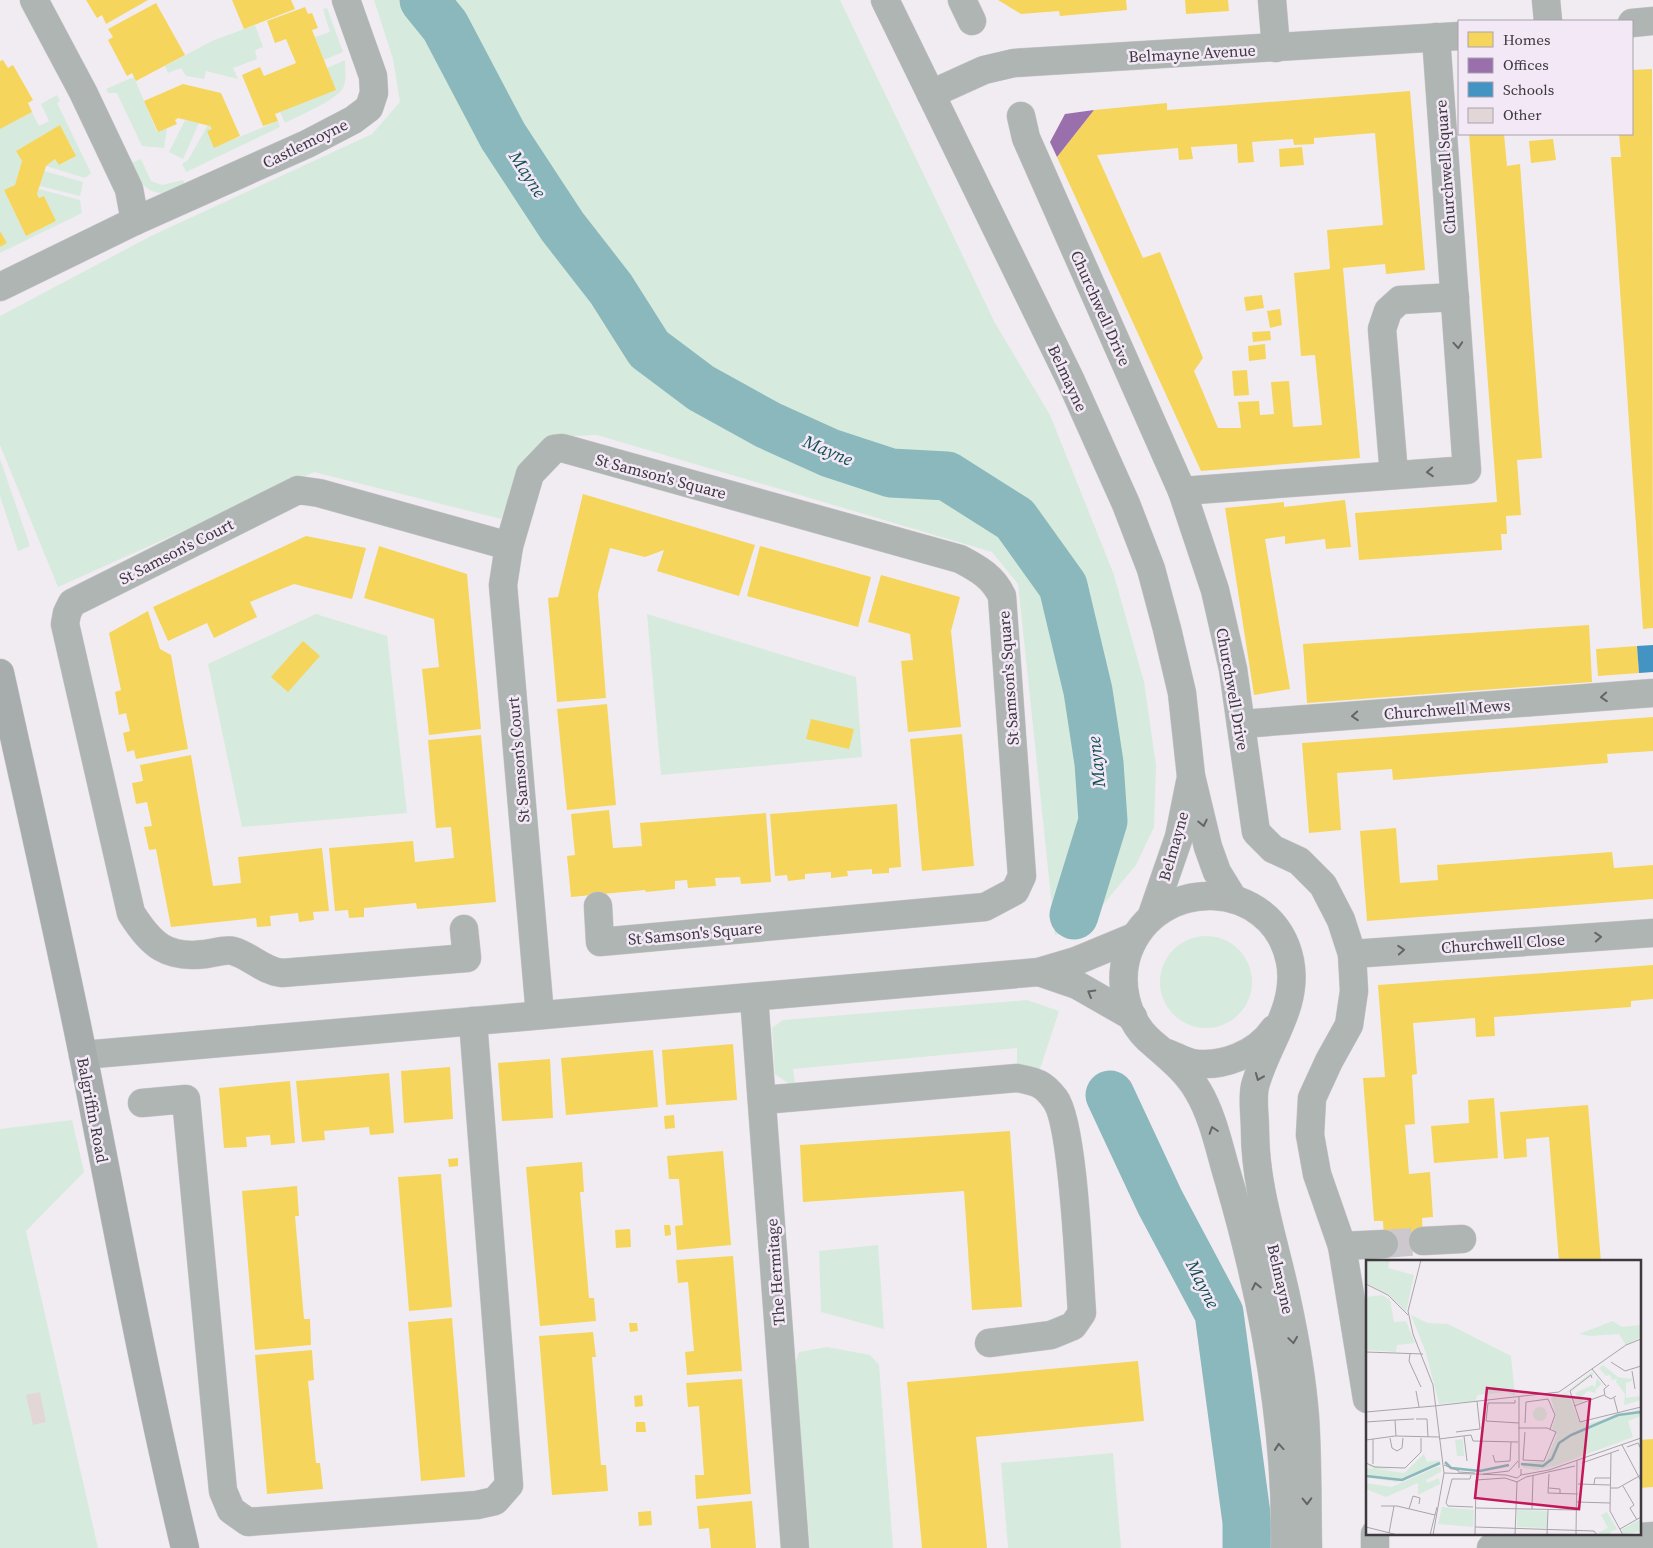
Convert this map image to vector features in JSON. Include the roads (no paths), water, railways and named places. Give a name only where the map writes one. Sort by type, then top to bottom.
[{"type":"main road","name":"Balgriffin Road","points":[[0,673],[83,1055],[108,1192],[161,1443],[186,1548]]},
{"type":"street","points":[[34,0],[83,92],[129,189],[135,221]]},
{"type":"street","name":"Castlemoyne","points":[[0,286],[135,221],[307,144],[354,120],[369,108],[374,93],[373,76],[346,0]]},
{"type":"street","name":"Belmayne","points":[[885,0],[1070,379],[1151,569],[1182,693],[1191,776],[1208,846],[1217,872],[1233,898]]},
{"type":"street","points":[[1272,0],[1276,48]]},
{"type":"street","points":[[1546,0],[1548,20]]},
{"type":"street","points":[[1633,23],[1653,21]]},
{"type":"street","name":"Belmayne Avenue","points":[[931,94],[984,70],[1014,63],[1448,36]]},
{"type":"street","name":"Churchwell Square","points":[[1182,490],[1467,470],[1455,297],[1448,36]]},
{"type":"street","name":"Churchwell Drive","points":[[1021,116],[1026,138],[1182,490],[1215,590],[1232,669],[1256,832],[1273,849],[1298,861],[1323,885],[1341,920],[1352,954],[1354,991],[1349,1025],[1329,1061],[1312,1098],[1310,1135],[1317,1174],[1342,1246],[1366,1393]]},
{"type":"street","points":[[1394,475],[1382,329],[1388,310],[1400,300],[1455,297]]},
{"type":"street","name":"St Samson's Square","points":[[510,546],[530,474],[554,449],[562,448],[960,559],[979,569],[995,582],[1002,596],[1022,876],[1015,891],[985,907],[600,942],[598,906]]},
{"type":"street","name":"St Samson's Court","points":[[464,928],[467,958],[282,973],[272,972],[232,950],[190,956],[175,954],[154,944],[131,913],[65,624],[67,613],[72,603],[298,490],[313,492],[510,546],[503,585],[540,1015]]},
{"type":"street","name":"Churchwell Mews","points":[[1241,724],[1653,693]]},
{"type":"street","name":"Belmayne","points":[[1191,776],[1179,837],[1152,915],[1134,938],[1124,962],[1123,989],[1133,1017],[1146,1037],[1167,1053],[1198,1091],[1219,1148],[1247,1244],[1266,1333],[1286,1518],[1285,1548]]},
{"type":"street","name":"Belmayne","points":[[1152,915],[1176,900],[1204,894],[1233,898],[1259,911],[1278,932],[1289,958],[1292,977],[1290,997],[1255,1088],[1255,1132],[1258,1184],[1288,1302],[1305,1416],[1308,1548]]},
{"type":"street","name":"Churchwell Close","points":[[1352,954],[1653,933]]},
{"type":"street","points":[[83,1055],[1039,972],[1076,961],[1134,938]]},
{"type":"street","points":[[1039,972],[1077,985],[1133,1017]]},
{"type":"street","name":"The Hermitage","points":[[754,997],[795,1548]]},
{"type":"street","name":"Belmayne","points":[[1167,1053],[1192,1062],[1220,1063],[1246,1054],[1268,1038],[1284,1016]]},
{"type":"street","points":[[142,1103],[186,1099],[224,1491],[231,1510],[248,1522],[478,1505],[495,1501],[509,1485],[473,1021]]},
{"type":"street","points":[[762,1100],[1018,1078],[1040,1082],[1057,1101],[1067,1135],[1082,1313],[1073,1326],[1051,1336],[989,1343]]},
{"type":"street","points":[[1423,1242],[1462,1239]]},
{"type":"street","points":[[1342,1246],[1384,1244]]},
{"type":"street","points":[[1491,1548],[1653,1536]]},
{"type":"waterway","name":"Mayne","points":[[424,0],[445,26],[503,136],[562,226],[611,289],[649,349],[701,388],[768,425],[830,453],[891,473],[947,476],[1015,519],[1063,586],[1088,691],[1099,763],[1103,821],[1074,915]]},
{"type":"waterway","name":"Mayne","points":[[1110,1095],[1160,1202],[1219,1313],[1247,1522],[1247,1548]]},
{"type":"tunnel","points":[[1384,1244],[1423,1241]]}]
